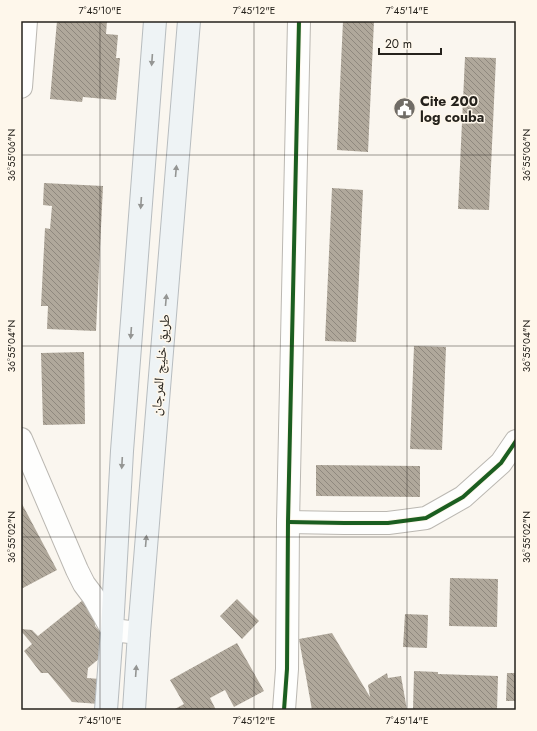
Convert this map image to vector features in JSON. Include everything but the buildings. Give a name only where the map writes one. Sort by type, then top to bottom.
[{"type":"main road","points":[[106,710],[122,451],[155,21]]},
{"type":"main road","name":"طريق خليج المرجان","points":[[134,710],[189,21]]},
{"type":"street","points":[[21,86],[26,21]]},
{"type":"street","points":[[284,710],[287,668],[288,522],[299,21]]},
{"type":"street","points":[[21,439],[84,584],[93,596],[112,630],[139,633]]},
{"type":"street","points":[[288,522],[388,523],[426,518],[463,497],[501,463],[516,441]]},
{"type":"cycle path","points":[[284,710],[287,669],[288,522],[299,21]]},
{"type":"cycle path","points":[[288,522],[388,523],[426,518],[463,497],[501,463],[516,441]]},
{"type":"place","name":"Cite 200 log couba","points":[[405,109]]}]
